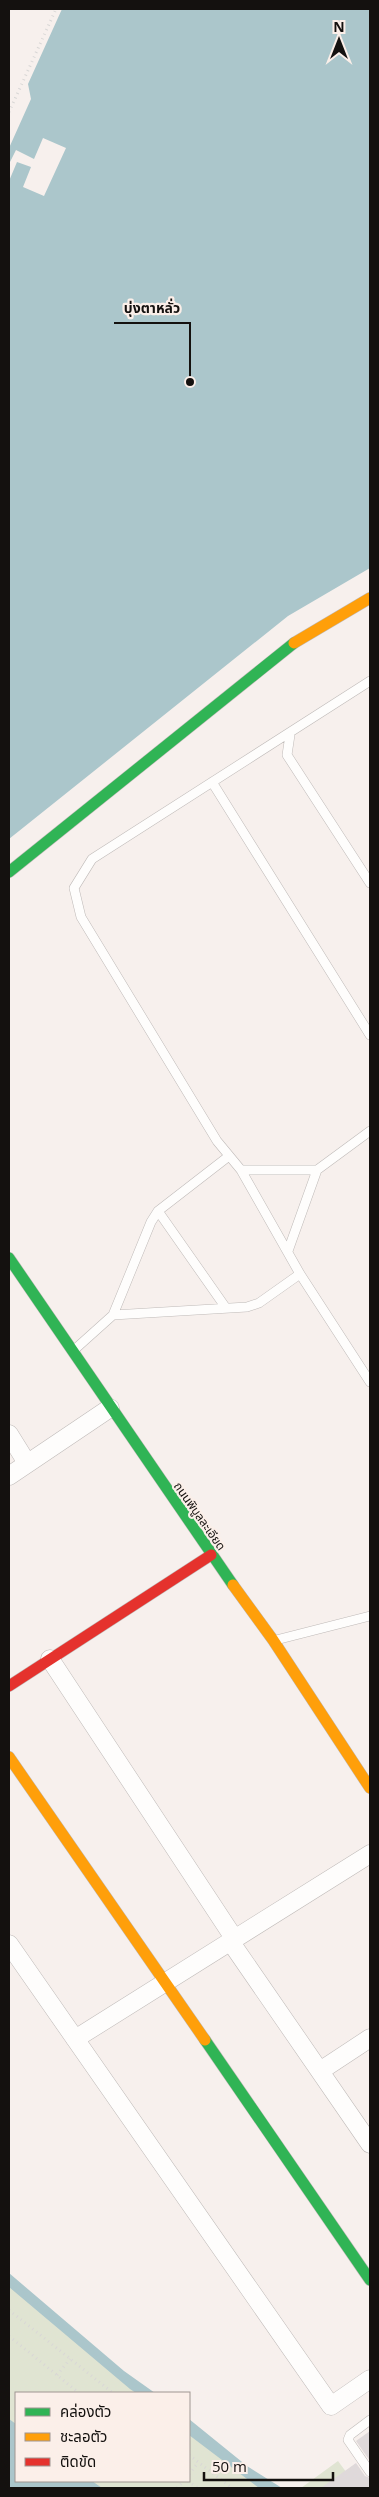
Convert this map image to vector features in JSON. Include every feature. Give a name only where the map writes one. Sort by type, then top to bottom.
[{"type":"street","points":[[9,872],[300,638],[370,598]]},
{"type":"street","name":"ถนนพิบูลละเอียด","points":[[11,1267],[72,1351],[211,1555],[273,1640],[370,1788]]},
{"type":"street","points":[[9,1476],[110,1408]]},
{"type":"street","points":[[9,1434],[27,1463]]},
{"type":"street","points":[[9,1686],[211,1555]]},
{"type":"street","points":[[50,1659],[232,1940],[370,2144]]},
{"type":"street","points":[[9,1757],[370,2280]]},
{"type":"street","points":[[75,2038],[370,1854]]},
{"type":"street","points":[[9,1944],[331,2406],[370,2379]]},
{"type":"street","points":[[320,2071],[370,2038]]},
{"type":"lane","points":[[370,681],[92,860],[74,888],[81,917],[217,1141],[241,1170],[300,1274],[370,1382]]},
{"type":"lane","points":[[290,734],[287,755],[370,883]]},
{"type":"lane","points":[[212,782],[370,1035]]},
{"type":"lane","points":[[288,1251],[316,1170],[370,1131]]},
{"type":"lane","points":[[72,1351],[113,1315],[151,1222],[158,1211],[229,1156]]},
{"type":"lane","points":[[241,1170],[316,1170]]},
{"type":"lane","points":[[158,1211],[226,1308]]},
{"type":"lane","points":[[113,1315],[247,1307],[259,1303],[300,1274]]},
{"type":"lane","points":[[273,1640],[370,1616]]},
{"type":"lane","points":[[370,2420],[350,2435],[348,2440],[370,2472]]},
{"type":"path","points":[[9,112],[56,9]]},
{"type":"path","points":[[9,2310],[111,2392]]},
{"type":"path","points":[[9,2336],[78,2392]]},
{"type":"path","points":[[57,2375],[70,2359]]},
{"type":"path","points":[[190,2456],[232,2488]]},
{"type":"path","points":[[190,2473],[198,2463]]},
{"type":"green space","points":[[9,2280],[145,2392],[15,2392],[15,2482],[190,2482],[190,2428],[271,2488],[9,2488]]},
{"type":"green space","points":[[338,2461],[358,2488],[301,2488]]},
{"type":"water","points":[[62,9],[370,9],[370,568],[288,616],[9,839],[9,181],[17,162],[31,167],[23,187],[44,196],[66,148],[43,138],[34,159],[16,150],[9,164],[9,148],[31,99],[28,84]]},
{"type":"water","points":[[9,2273],[124,2371],[154,2392],[134,2392],[130,2389],[9,2287]]},
{"type":"water","points":[[9,2419],[15,2423],[15,2482],[93,2482],[102,2488],[9,2488]]},
{"type":"water","points":[[190,2420],[247,2466],[282,2488],[259,2488],[190,2436]]},
{"type":"building","points":[[370,2431],[370,2461],[356,2441]]},
{"type":"building","points":[[356,2463],[365,2476],[370,2478],[370,2488],[321,2488]]},
{"type":"traffic: fast","points":[[9,872],[294,643]]},
{"type":"traffic: fast","points":[[9,1258],[233,1585]]},
{"type":"traffic: fast","points":[[205,2040],[370,2280]]},
{"type":"traffic: slow","points":[[294,643],[370,598]]},
{"type":"traffic: slow","points":[[233,1585],[273,1640],[370,1788]]},
{"type":"traffic: slow","points":[[9,1757],[205,2040]]},
{"type":"traffic: jam","points":[[9,1686],[211,1555]]},
{"type":"place","name":"บุ่งตาหลั่ว","points":[[190,382]]}]
